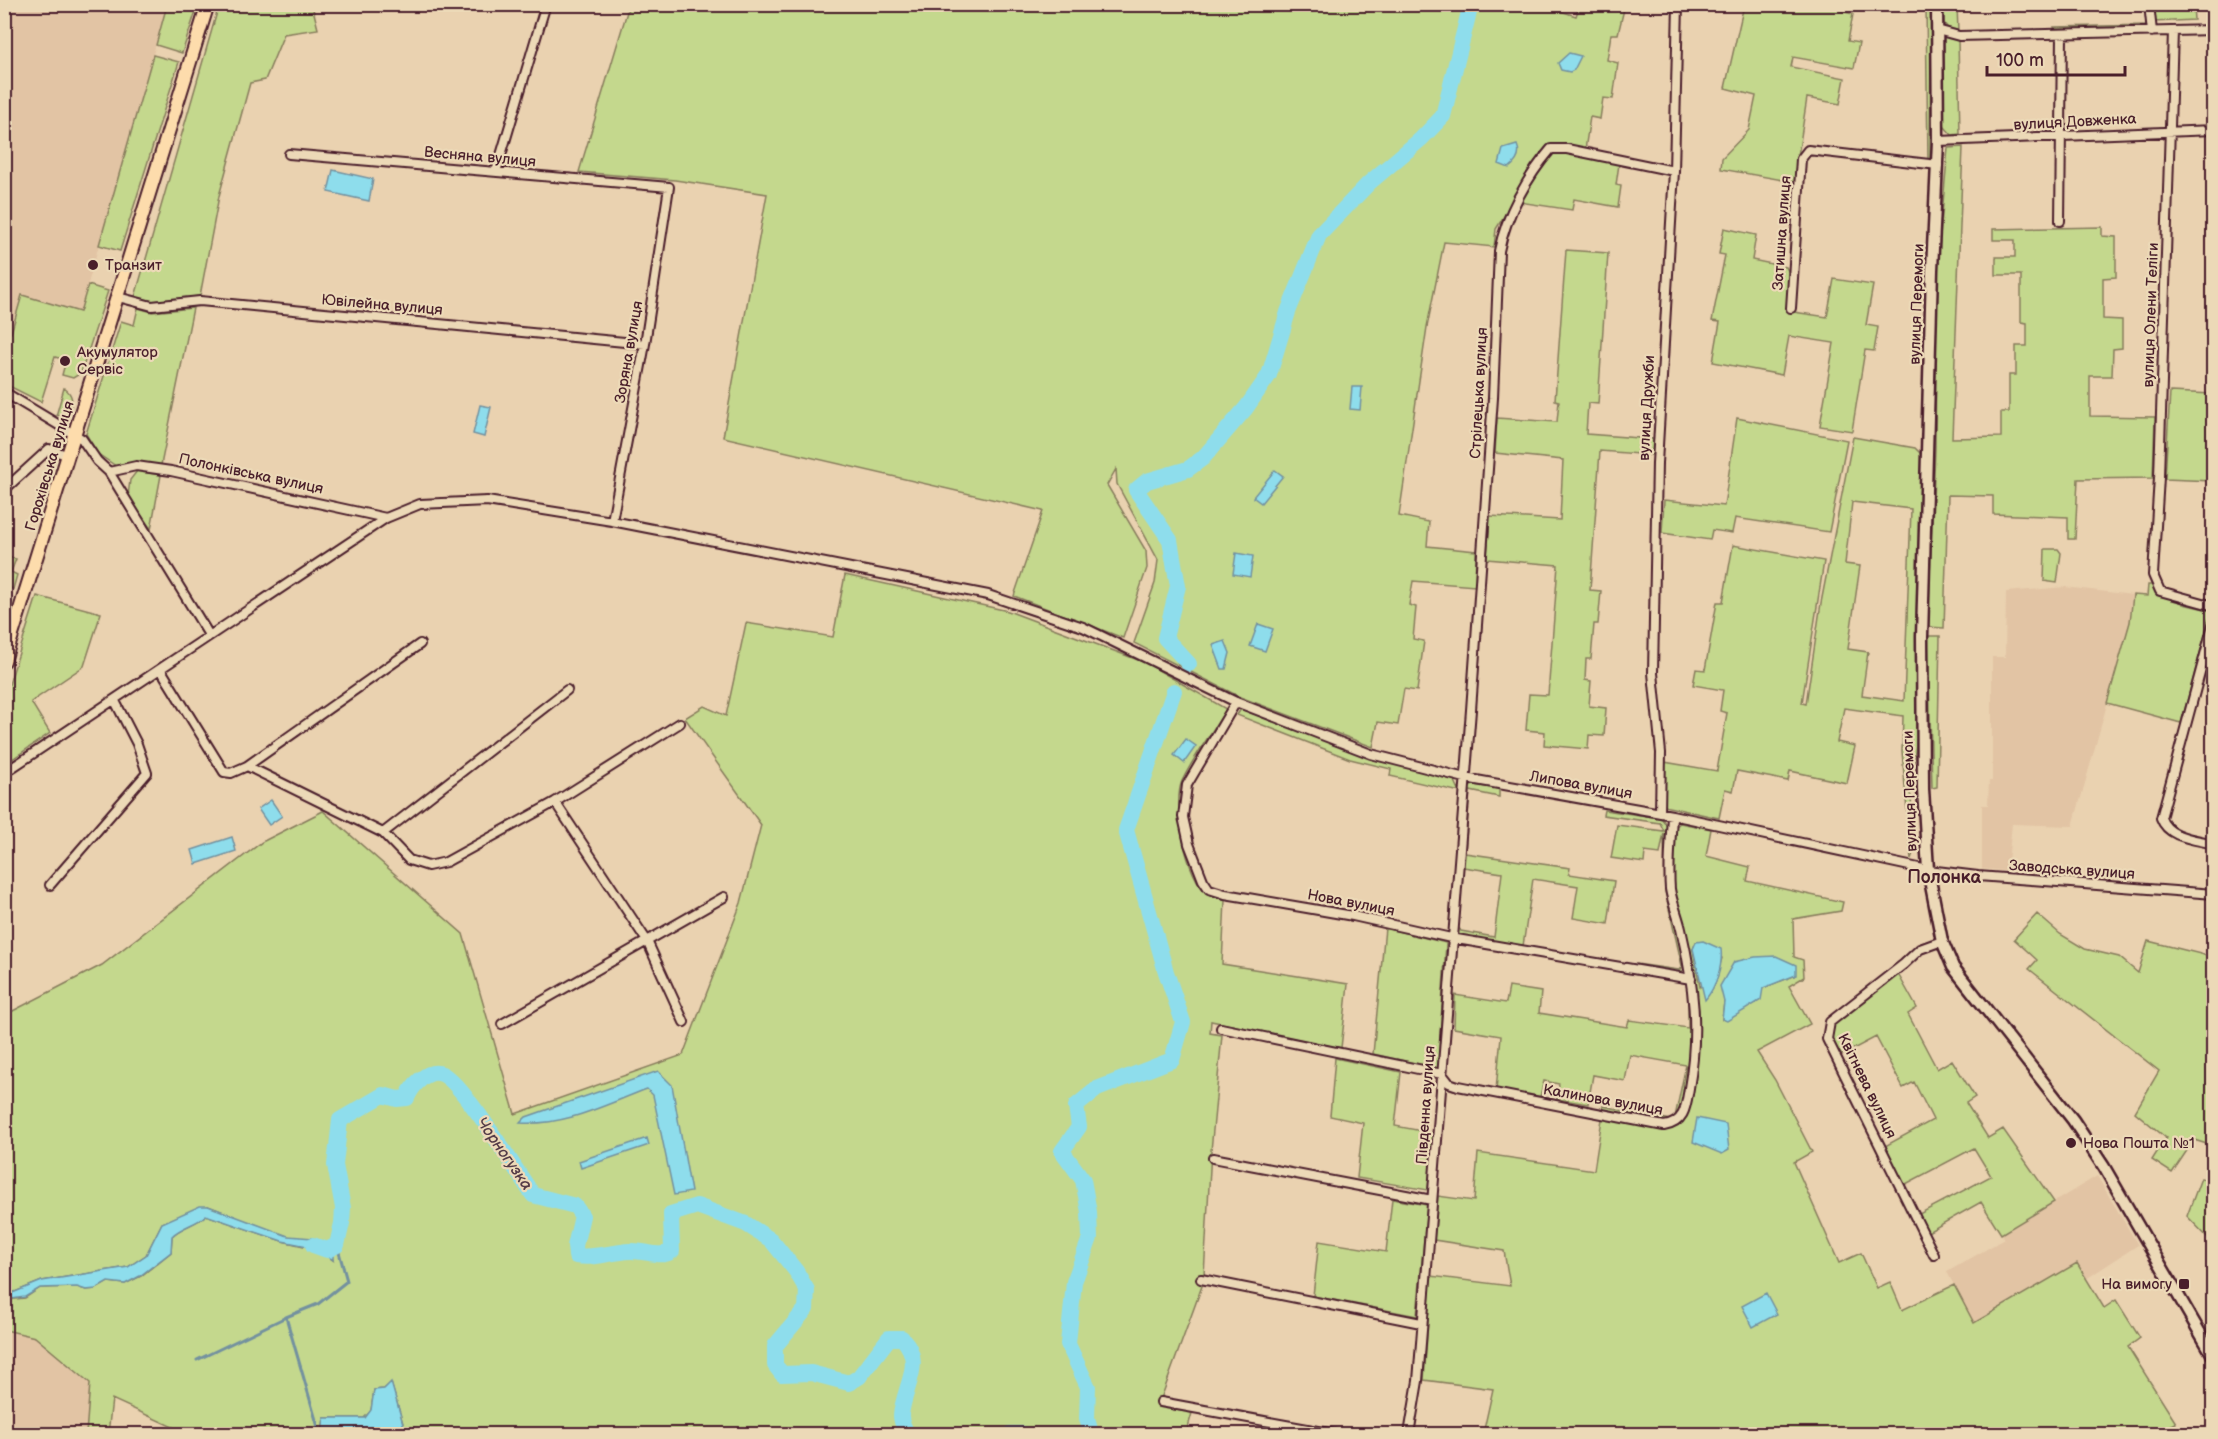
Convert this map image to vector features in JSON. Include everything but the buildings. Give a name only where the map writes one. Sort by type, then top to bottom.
[{"type":"main road","name":"Горохівська вулиця","points":[[4,661],[208,4]]},
{"type":"main road","name":"вулиця Перемоги","points":[[1937,4],[1938,165],[1932,270],[1922,637],[1923,789],[1928,870],[1942,941],[1953,967],[2073,1120],[2098,1158],[2214,1357]]},
{"type":"street","points":[[496,172],[546,4]]},
{"type":"street","name":"вулиця Дружби","points":[[1660,813],[1660,753],[1653,674],[1657,463],[1674,171],[1678,4]]},
{"type":"street","points":[[2149,4],[2152,32]]},
{"type":"street","points":[[1937,30],[1959,36],[2214,30]]},
{"type":"street","name":"вулиця Олени Теліги","points":[[2173,31],[2159,477],[2153,575],[2160,591],[2214,606]]},
{"type":"street","points":[[2060,221],[2062,35]]},
{"type":"street","name":"вулиця Довженка","points":[[1938,141],[2214,130]]},
{"type":"street","name":"Стрілецька вулиця","points":[[1465,778],[1493,398],[1499,251],[1503,228],[1517,201],[1551,149],[1567,148],[1674,171]]},
{"type":"street","name":"Затишна вулиця","points":[[1791,308],[1801,159],[1808,150],[1938,165]]},
{"type":"street","name":"Весняна вулиця","points":[[289,154],[669,186]]},
{"type":"street","name":"Зоряна вулиця","points":[[612,521],[645,344],[669,186]]},
{"type":"street","name":"Ювілейна вулиця","points":[[118,297],[152,306],[200,301],[645,344]]},
{"type":"street","points":[[4,392],[82,439],[97,461],[109,472],[209,635]]},
{"type":"street","points":[[4,490],[49,449],[69,456]]},
{"type":"street","name":"Полонківська вулиця","points":[[109,472],[136,466],[171,471],[386,518]]},
{"type":"street","name":"Липова вулиця","points":[[4,773],[386,518],[420,504],[487,501],[612,521],[988,596],[1083,627],[1236,702],[1371,754],[1465,778],[1672,815],[1928,870]]},
{"type":"street","points":[[2214,621],[2161,818],[2164,827],[2170,832],[2214,844]]},
{"type":"street","points":[[161,670],[224,772],[231,773],[247,766],[420,644]]},
{"type":"street","points":[[383,833],[567,690]]},
{"type":"street","points":[[50,885],[147,773],[137,744],[115,701]]},
{"type":"street","name":"Нова вулиця","points":[[1236,702],[1187,785],[1183,817],[1203,880],[1209,889],[1225,894],[1353,916],[1451,938],[1691,980]]},
{"type":"street","points":[[247,766],[383,833],[409,860],[428,866],[446,862],[555,802],[680,723]]},
{"type":"street","name":"Південна вулиця","points":[[1409,1434],[1418,1381],[1465,778]]},
{"type":"street","points":[[555,802],[647,941],[684,1022]]},
{"type":"street","name":"Калинова вулиця","points":[[1221,1028],[1442,1074],[1449,1083],[1495,1095],[1664,1126],[1673,1125],[1680,1120],[1685,1108],[1695,1055],[1696,1011],[1670,890],[1672,815]]},
{"type":"street","name":"Заводська вулиця","points":[[1928,870],[2214,894]]},
{"type":"street","points":[[502,1024],[724,897]]},
{"type":"street","name":"Квітнева вулиця","points":[[1934,1255],[1827,1039],[1826,1030],[1830,1022],[1905,964],[1920,949],[1942,941]]},
{"type":"street","points":[[1213,1158],[1432,1200]]},
{"type":"street","points":[[1201,1279],[1421,1323]]},
{"type":"street","points":[[1161,1402],[1335,1434]]},
{"type":"shaded area","points":[[5,5],[167,5],[80,312],[22,295],[11,333],[5,331]]},
{"type":"shaded area","points":[[2065,587],[2133,595],[2130,622],[2073,826],[2012,824],[2007,871],[1982,869],[1982,805],[1988,805],[1989,781],[1992,781],[1992,657],[2005,657],[2006,592]]},
{"type":"shaded area","points":[[2097,1176],[2138,1245],[2086,1279],[2076,1264],[1974,1323],[1947,1272],[2004,1239],[2001,1234]]},
{"type":"shaded area","points":[[5,1330],[35,1337],[90,1383],[86,1434],[5,1434]]},
{"type":"green space","points":[[1555,4],[1554,9],[1576,16],[1580,5],[1625,5],[1618,34],[1611,34],[1607,60],[1618,63],[1613,99],[1603,98],[1600,119],[1590,117],[1585,150],[1559,145],[1515,198],[1496,229],[1494,247],[1444,242],[1427,327],[1399,516],[1429,522],[1427,546],[1476,551],[1475,586],[1413,581],[1409,605],[1416,607],[1413,639],[1424,641],[1417,691],[1404,689],[1398,725],[1378,722],[1373,747],[1240,697],[1134,643],[1155,583],[1158,560],[1117,484],[1116,469],[1107,485],[1146,551],[1147,568],[1123,638],[1014,596],[1043,511],[723,437],[767,194],[675,180],[579,172],[629,5]]},
{"type":"green space","points":[[167,5],[198,5],[182,53],[156,45]]},
{"type":"green space","points":[[219,5],[312,5],[318,29],[284,34],[265,80],[250,83],[219,196],[200,296],[153,301],[135,297]]},
{"type":"green space","points":[[1744,5],[1841,5],[1841,11],[1853,14],[1848,41],[1859,43],[1854,68],[1793,57],[1791,67],[1845,78],[1840,104],[1807,98],[1794,182],[1721,169],[1722,158],[1749,130],[1756,96],[1725,88]]},
{"type":"green space","points":[[1926,5],[1931,5],[1930,159],[1928,161]]},
{"type":"green space","points":[[1943,5],[1957,5],[1958,32],[1949,30],[1944,23]]},
{"type":"green space","points":[[2152,5],[2193,5],[2194,20],[2153,22]]},
{"type":"green space","points":[[2149,25],[2149,28],[2055,30],[2054,27]]},
{"type":"green space","points":[[1943,36],[1958,39],[1960,134],[1952,135],[1944,126]]},
{"type":"green space","points":[[153,55],[179,62],[120,251],[99,245]]},
{"type":"green space","points":[[1963,147],[1952,438],[2001,437],[2001,412],[2009,412],[2009,375],[2016,375],[2016,346],[2027,346],[2027,323],[2021,322],[2021,275],[1996,275],[1996,257],[2015,257],[2015,240],[1993,240],[1993,229],[2102,227],[2102,236],[2116,237],[2116,277],[2103,278],[2103,319],[2122,320],[2122,348],[2113,349],[2112,376],[2090,376],[2090,416],[2155,417],[2153,478],[2078,479],[2075,539],[2068,539],[2068,517],[1993,514],[1993,496],[1948,495],[1944,628],[1928,627],[1935,449],[1937,270],[1948,148]]},
{"type":"green space","points":[[1559,150],[1666,171],[1666,174],[1619,164],[1616,185],[1621,186],[1618,207],[1574,199],[1572,210],[1519,202],[1548,156]]},
{"type":"green space","points":[[1724,228],[1756,235],[1752,260],[1786,267],[1789,273],[1787,311],[1827,317],[1834,279],[1873,285],[1866,325],[1878,327],[1874,351],[1865,350],[1852,431],[1820,426],[1834,343],[1789,336],[1782,375],[1713,362],[1720,322],[1712,321],[1725,255],[1719,254]]},
{"type":"green space","points":[[1566,250],[1608,253],[1598,404],[1588,403],[1586,434],[1653,439],[1652,455],[1600,451],[1590,590],[1601,591],[1598,624],[1594,624],[1591,659],[1586,659],[1585,680],[1591,681],[1589,706],[1606,708],[1604,736],[1589,735],[1588,749],[1544,745],[1545,732],[1526,730],[1529,694],[1548,695],[1558,565],[1487,559],[1490,516],[1560,520],[1563,460],[1495,453],[1497,418],[1557,422],[1559,401],[1555,400]]},
{"type":"green space","points":[[88,285],[108,291],[81,373],[73,378],[62,375],[66,360],[55,357],[41,402],[5,384],[5,331],[11,333],[22,295],[80,312]]},
{"type":"green space","points":[[138,308],[152,312],[193,308],[161,465],[136,462],[116,466],[98,454],[86,434],[121,321],[134,325]]},
{"type":"green space","points":[[64,388],[71,396],[71,405],[68,412],[56,416]]},
{"type":"green space","points":[[2170,392],[2213,394],[2213,481],[2165,479]]},
{"type":"green space","points":[[1737,418],[1847,440],[1829,532],[1735,518],[1732,533],[1712,530],[1710,540],[1662,533],[1664,500],[1724,506]]},
{"type":"green space","points":[[1853,437],[1915,448],[1920,453],[1922,461],[1917,734],[1908,790],[1911,796],[1914,850],[1911,859],[1902,751],[1903,716],[1844,708],[1837,742],[1855,746],[1847,783],[1790,771],[1788,781],[1737,771],[1733,791],[1725,789],[1719,818],[1664,806],[1664,762],[1717,771],[1727,713],[1720,711],[1723,690],[1693,685],[1696,669],[1705,670],[1717,602],[1723,602],[1733,545],[1824,561],[1802,703],[1806,704],[1821,603]],"holes":[[[1852,502],[1911,509],[1904,701],[1862,695],[1868,652],[1848,649],[1860,566],[1845,564]]]},
{"type":"green space","points":[[137,471],[161,475],[151,529],[128,496],[130,480]]},
{"type":"green space","points":[[2213,481],[2213,520],[2211,520]]},
{"type":"green space","points":[[2045,549],[2058,549],[2061,553],[2057,583],[2044,581]]},
{"type":"green space","points":[[8,557],[16,559],[11,572],[17,575],[13,589],[5,586],[5,568]]},
{"type":"green space","points":[[845,575],[1008,611],[1146,663],[1226,709],[1192,763],[1179,792],[1180,823],[1187,858],[1193,873],[1200,886],[1208,894],[1225,900],[1222,964],[1348,984],[1341,1048],[1211,1021],[1210,1033],[1222,1035],[1211,1151],[1204,1275],[1158,1407],[1192,1413],[1186,1434],[406,1434],[391,1383],[384,1389],[374,1390],[371,1411],[364,1418],[324,1418],[322,1434],[188,1434],[112,1399],[108,1434],[86,1434],[90,1383],[35,1337],[5,1330],[5,1300],[25,1298],[40,1288],[77,1287],[86,1290],[96,1289],[108,1282],[125,1284],[141,1276],[171,1252],[172,1236],[206,1215],[282,1241],[317,1249],[333,1260],[328,1246],[277,1233],[208,1206],[162,1223],[146,1255],[128,1267],[42,1281],[10,1294],[5,1293],[5,1015],[102,965],[262,842],[323,811],[463,934],[515,1114],[683,1055],[741,903],[761,825],[685,718],[704,706],[726,716],[746,623],[833,637]]},
{"type":"green space","points":[[2148,585],[2152,585],[2160,595],[2184,601],[2183,604],[2209,610],[2211,613],[2181,723],[2107,703],[2130,622],[2133,595],[2147,596]]},
{"type":"green space","points":[[37,596],[101,613],[84,666],[31,702],[50,733],[5,764],[5,697]]},
{"type":"green space","points":[[1928,636],[1940,636],[1937,787],[1932,788]]},
{"type":"green space","points":[[1241,709],[1370,758],[1454,779],[1460,792],[1390,776],[1391,769],[1350,759],[1237,715]]},
{"type":"green space","points":[[1473,785],[1499,789],[1499,797],[1470,791],[1465,853],[1570,868],[1569,874],[1614,881],[1608,924],[1573,918],[1578,886],[1533,879],[1523,946],[1458,937],[1455,934],[1467,789]],"holes":[[[1463,867],[1502,873],[1494,937],[1461,931],[1458,927]]]},
{"type":"green space","points":[[1604,810],[1662,819],[1668,827],[1668,890],[1685,958],[1681,971],[1676,974],[1636,966],[1637,964],[1679,970],[1682,966],[1665,891],[1664,833],[1660,854],[1645,852],[1644,863],[1611,858],[1617,825],[1664,831],[1660,823],[1603,815]]},
{"type":"green space","points":[[1680,823],[1711,829],[1706,856],[1750,867],[1747,881],[1843,902],[1841,911],[1793,919],[1794,957],[1803,960],[1804,977],[1789,986],[1810,1024],[1757,1052],[1775,1080],[1812,1152],[1794,1162],[1839,1263],[1861,1253],[1877,1288],[1890,1282],[1902,1310],[1954,1285],[1974,1323],[2077,1263],[2104,1308],[2116,1300],[2140,1338],[2128,1347],[2176,1423],[2153,1434],[1483,1434],[1493,1389],[1424,1380],[1431,1276],[1510,1286],[1504,1251],[1434,1240],[1438,1196],[1474,1201],[1478,1153],[1594,1170],[1602,1119],[1664,1129],[1674,1128],[1682,1122],[1688,1109],[1697,1055],[1699,1011],[1673,889],[1674,828]],"holes":[[[1696,942],[1722,958],[1719,968],[1700,987],[1693,949]],[[1796,975],[1763,988],[1722,1019],[1724,1002]]]},
{"type":"green space","points":[[2037,914],[2060,934],[2085,949],[2119,957],[2138,973],[2148,941],[2213,957],[2213,1146],[2194,1140],[2172,1173],[2152,1160],[2166,1138],[2135,1112],[2159,1071],[2029,969],[2037,960],[2014,939]]},
{"type":"green space","points":[[1385,928],[1446,943],[1438,1068],[1373,1054]]},
{"type":"green space","points":[[1898,974],[1917,1008],[1908,1014],[1937,1069],[1952,1060],[1975,1097],[1966,1103],[1988,1138],[2003,1129],[2054,1202],[2001,1234],[1981,1202],[1928,1232],[1919,1214],[1991,1176],[1974,1148],[1904,1185],[1885,1146],[1933,1120],[1914,1082],[1903,1088],[1876,1037],[1840,1056],[1831,1037],[1833,1024]]},
{"type":"green space","points":[[1688,985],[1690,985],[1692,1053],[1688,1087],[1678,1119],[1664,1124],[1602,1111],[1603,1106],[1671,1120],[1675,1117],[1686,1065],[1630,1055],[1625,1081],[1593,1075],[1588,1104],[1557,1099],[1559,1084],[1544,1081],[1540,1097],[1496,1090],[1501,1036],[1454,1028],[1455,995],[1506,1003],[1509,987],[1541,992],[1539,1013],[1627,1027],[1629,1020],[1688,1028]]},
{"type":"green space","points":[[1335,1058],[1401,1072],[1395,1126],[1433,1133],[1428,1190],[1357,1178],[1363,1123],[1330,1116]]},
{"type":"green space","points":[[2201,1178],[2213,1183],[2213,1243],[2187,1216]]},
{"type":"green space","points":[[1392,1199],[1427,1205],[1417,1316],[1313,1296],[1319,1241],[1386,1252]]},
{"type":"water","points":[[1569,53],[1581,56],[1574,70],[1570,72],[1561,70],[1558,63]]},
{"type":"water","points":[[1517,145],[1518,155],[1512,166],[1509,168],[1499,164],[1503,149]]},
{"type":"water","points":[[333,170],[373,179],[369,201],[328,192]]},
{"type":"water","points":[[1352,387],[1362,387],[1360,410],[1350,409]]},
{"type":"water","points":[[480,405],[491,407],[484,437],[473,434]]},
{"type":"water","points":[[1275,470],[1283,476],[1261,503],[1253,497]]},
{"type":"water","points":[[1236,553],[1253,556],[1250,577],[1233,574]]},
{"type":"water","points":[[1258,624],[1273,629],[1265,651],[1250,646]]},
{"type":"water","points":[[1225,641],[1230,653],[1226,669],[1222,669],[1213,645]]},
{"type":"water","points":[[1186,739],[1196,746],[1184,763],[1174,755]]},
{"type":"water","points":[[271,800],[282,816],[269,825],[258,809]]},
{"type":"water","points":[[232,837],[236,851],[196,864],[192,850]]},
{"type":"water","points":[[1703,941],[1721,949],[1718,976],[1705,1000],[1693,949],[1696,942]]},
{"type":"water","points":[[1776,956],[1796,965],[1796,975],[1763,988],[1761,1000],[1727,1021],[1722,1019],[1724,1002],[1720,986],[1734,962],[1755,957]]},
{"type":"water","points":[[658,1071],[672,1085],[691,1192],[674,1195],[653,1095],[647,1089],[569,1118],[520,1123],[526,1117]]},
{"type":"water","points":[[1697,1118],[1726,1124],[1729,1150],[1722,1154],[1693,1142]]},
{"type":"water","points":[[647,1138],[649,1145],[581,1168],[579,1161]]},
{"type":"water","points":[[200,1206],[208,1206],[288,1236],[313,1238],[328,1246],[333,1245],[333,1260],[317,1248],[282,1241],[206,1215],[172,1236],[171,1252],[140,1276],[125,1284],[108,1282],[96,1289],[86,1290],[77,1287],[40,1288],[25,1297],[5,1300],[5,1293],[10,1294],[42,1281],[128,1267],[146,1255],[162,1223]]},
{"type":"water","points":[[1766,1293],[1777,1314],[1753,1327],[1742,1306]]},
{"type":"water","points":[[391,1382],[406,1434],[322,1434],[324,1418],[365,1418],[371,1410],[374,1390],[384,1389]]},
{"type":"waterway","points":[[1189,664],[1165,638],[1178,586],[1170,540],[1136,490],[1147,481],[1188,469],[1203,458],[1246,408],[1269,375],[1288,312],[1319,235],[1369,183],[1421,139],[1443,116],[1471,4]]},
{"type":"waterway","points":[[1091,1434],[1087,1418],[1088,1387],[1068,1344],[1074,1282],[1090,1238],[1089,1212],[1083,1180],[1062,1151],[1079,1127],[1076,1106],[1097,1089],[1172,1060],[1183,1022],[1166,972],[1126,830],[1174,691]]},
{"type":"waterway","name":"Чорногузка","points":[[313,1245],[327,1250],[337,1245],[342,1223],[343,1208],[335,1165],[340,1120],[383,1095],[397,1099],[407,1098],[412,1088],[421,1079],[431,1074],[442,1074],[463,1093],[476,1110],[533,1195],[575,1206],[582,1216],[575,1246],[576,1256],[590,1257],[630,1251],[662,1254],[672,1251],[671,1214],[697,1206],[746,1224],[771,1240],[796,1271],[807,1290],[806,1309],[775,1346],[775,1365],[782,1374],[811,1373],[849,1383],[859,1377],[889,1338],[902,1338],[909,1347],[913,1366],[901,1416],[907,1434]]},
{"type":"waterway","points":[[320,1434],[286,1317],[318,1304],[347,1281],[337,1245]]},
{"type":"waterway","points":[[197,1360],[286,1317]]},
{"type":"waterway","name":"Чорногузка","points":[[1010,1434],[1022,1434]]},
{"type":"place","name":"Транзит","points":[[93,265]]},
{"type":"place","name":"Акумулятор Сервіс","points":[[65,361]]},
{"type":"place","name":"Нова Пошта №1","points":[[2071,1143]]},
{"type":"place","name":"На вимогу","points":[[2184,1284]]},
{"type":"district","name":"Полонка","points":[[1944,877]]}]
